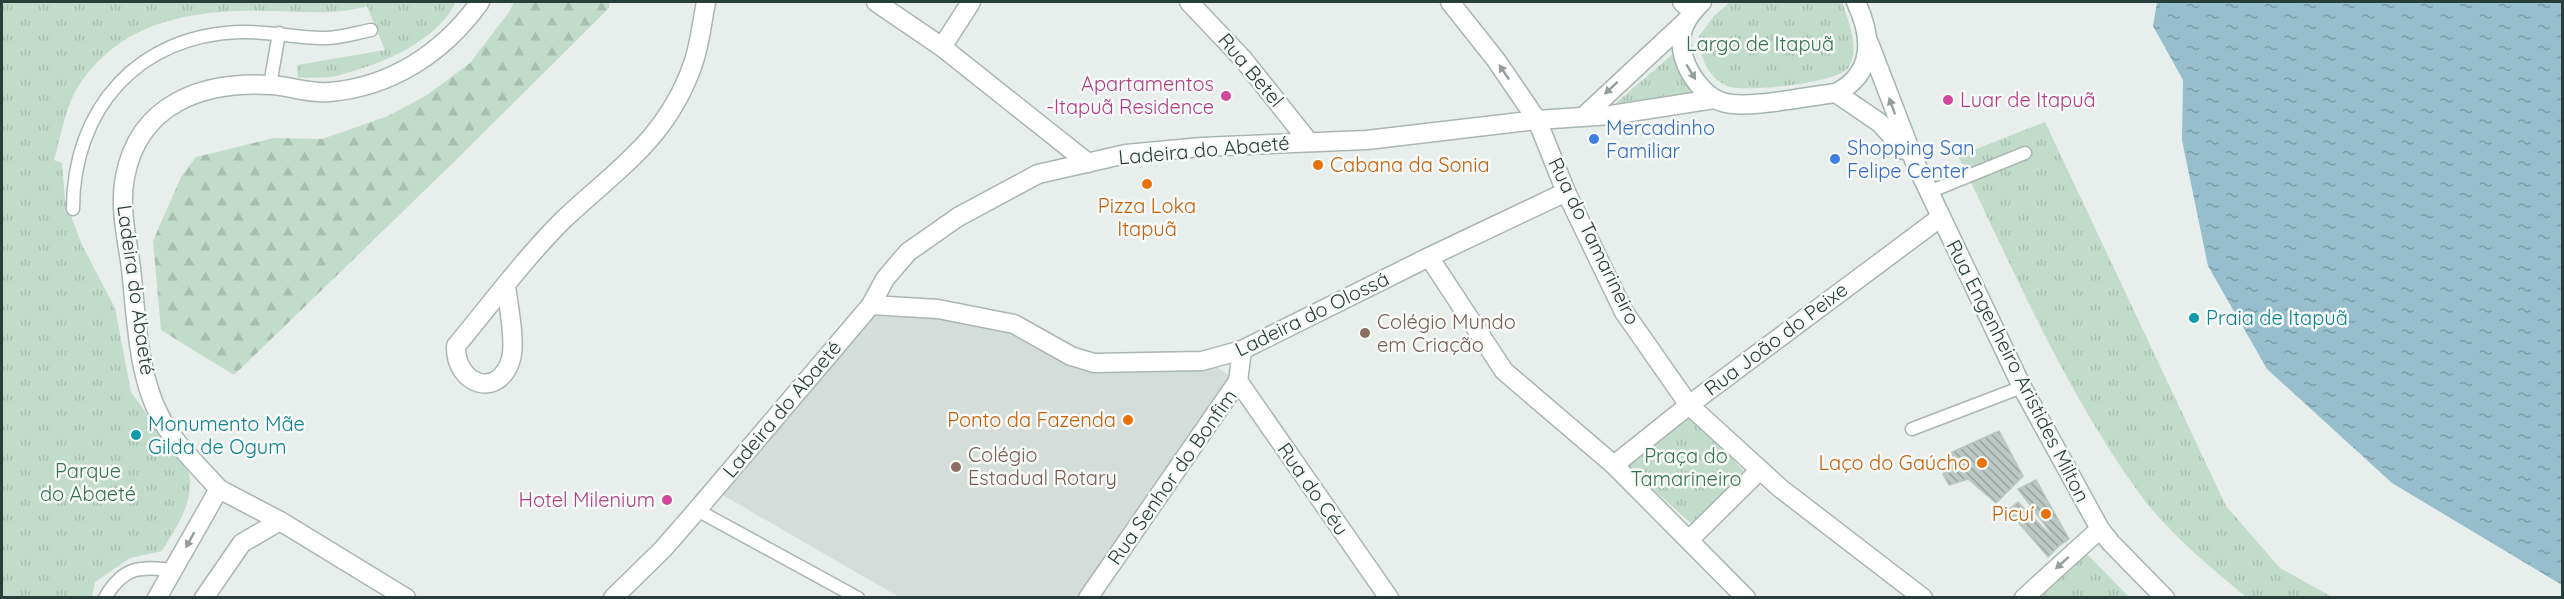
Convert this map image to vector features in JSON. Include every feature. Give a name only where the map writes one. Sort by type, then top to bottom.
[{"type":"street","name":"Ladeira do Abaeté","points":[[406,597],[280,522],[219,489],[168,430],[143,367],[123,207],[125,177],[138,140],[159,114],[188,94],[217,87],[270,85],[327,92],[366,86],[393,76],[443,45],[463,25],[480,2]]},
{"type":"street","points":[[506,285],[512,356],[506,371],[497,380],[484,384],[471,380],[461,370],[456,357],[456,346],[506,285],[563,221],[644,148],[665,121],[684,87],[694,62],[708,2]]},
{"type":"street","points":[[876,2],[942,47],[1088,163]]},
{"type":"street","points":[[942,47],[971,2]]},
{"type":"street","name":"Rua Betel","points":[[1189,2],[1243,59],[1309,142]]},
{"type":"street","name":"Rua do Tamarineiro","points":[[1450,2],[1496,60],[1537,120],[1566,192],[1624,312],[1689,405],[1780,488],[1923,597]]},
{"type":"street","name":"Rua Engenheiro Aristides Milton","points":[[1856,2],[1869,43],[1914,160],[2022,387],[2100,529],[2110,543],[2164,597]]},
{"type":"street","points":[[1690,9],[1680,32],[1686,66],[1698,83],[1714,99]]},
{"type":"street","points":[[1583,117],[1690,9]]},
{"type":"street","points":[[1836,93],[1845,89],[1857,76],[1867,57],[1869,43]]},
{"type":"street","name":"Ladeira do Abaeté","points":[[616,597],[697,510],[871,305],[885,279],[908,252],[958,217],[1038,174],[1126,154],[1367,140],[1537,120],[1611,115],[1714,99],[1733,105],[1836,93]]},
{"type":"street","name":"Rua Engenheiro Aristides Milton","points":[[1836,93],[1880,123],[1914,160]]},
{"type":"street","name":"Ladeira do Olossá","points":[[871,305],[938,309],[1005,322],[1032,332],[1071,356],[1094,363],[1202,361],[1242,351],[1429,256],[1566,192]]},
{"type":"street","name":"Rua João do Peixe","points":[[1614,465],[1689,405],[1941,217]]},
{"type":"street","points":[[1429,256],[1504,371],[1614,465],[1746,597]]},
{"type":"street","name":"Rua Senhor do Bonfim","points":[[1088,597],[1238,381],[1242,351]]},
{"type":"street","name":"Rua do Céu","points":[[1238,381],[1389,597]]},
{"type":"street","points":[[1690,539],[1760,470]]},
{"type":"street","points":[[157,597],[219,489]]},
{"type":"street","points":[[204,597],[231,557],[254,534],[280,522]]},
{"type":"street","points":[[2024,597],[2100,529]]},
{"type":"lane","points":[[73,209],[73,184],[86,133],[102,104],[123,77],[159,52],[195,39],[240,32],[279,33],[324,39],[371,30]]},
{"type":"lane","points":[[270,85],[279,33]]},
{"type":"lane","points":[[1929,192],[2025,153]]},
{"type":"lane","points":[[1912,429],[2022,387]]},
{"type":"lane","points":[[697,510],[858,597]]},
{"type":"lane","points":[[105,597],[135,568],[173,570]]},
{"type":"shaded area","name":"Colégio Estadual Rotary","points":[[871,305],[996,320],[1084,360],[1216,367],[1238,381],[1088,597],[899,597],[714,490]]},
{"type":"green space","name":"Parque do Abaeté","points":[[2,2],[456,2],[447,16],[422,40],[373,65],[324,77],[298,78],[297,65],[385,50],[367,6],[330,12],[240,11],[184,17],[158,24],[133,35],[111,50],[91,69],[74,94],[54,160],[62,163],[65,200],[82,245],[115,308],[131,392],[189,473],[190,483],[183,514],[162,551],[130,558],[95,582],[92,597],[2,597]]},
{"type":"green space","points":[[514,2],[609,2],[609,8],[234,375],[161,330],[153,241],[181,177],[196,157],[274,138],[322,139],[388,116],[427,95],[470,63]]},
{"type":"green space","name":"Largo de Itapuã","points":[[1730,2],[1842,2],[1850,26],[1853,44],[1852,61],[1841,73],[1810,82],[1752,88],[1727,86],[1709,71],[1701,51],[1699,36],[1714,16]]},
{"type":"green space","name":"Largo de Itapuã","points":[[1676,51],[1698,96],[1618,108],[1616,103]]},
{"type":"green space","points":[[2045,122],[2226,506],[2280,568],[2332,597],[2246,597],[2189,548],[2150,508],[2112,454],[2087,413],[2041,329],[1958,156]]},
{"type":"green space","name":"Praça do Tamarineiro","points":[[1688,415],[1745,472],[1694,526],[1625,464]]},
{"type":"green space","points":[[2086,553],[2129,597],[2040,598]]},
{"type":"water","points":[[2157,2],[2562,2],[2562,585],[2392,483],[2267,369],[2208,266],[2182,140],[2183,80],[2153,26]]},
{"type":"building","name":"Laço do Gaúcho","points":[[1999,431],[2023,476],[1996,503],[1968,479],[1949,485],[1943,474],[1950,453]]},
{"type":"building","name":"Picuí","points":[[2036,480],[2069,539],[2060,545],[2018,489]]},
{"type":"building","points":[[2018,502],[2060,545],[2048,557],[2008,510]]},
{"type":"place","name":"Apartamentos -Itapuã Residence","points":[[1226,96]]},
{"type":"place","name":"Luar de Itapuã","points":[[1948,100]]},
{"type":"place","name":"Mercadinho Familiar","points":[[1594,139]]},
{"type":"place","name":"Shopping San Felipe Center","points":[[1835,159]]},
{"type":"place","name":"Cabana da Sonia","points":[[1318,165]]},
{"type":"place","name":"Pizza Loka Itapuã","points":[[1147,184]]},
{"type":"place","name":"Praia de Itapuã","points":[[2194,318]]},
{"type":"place","name":"Colégio Mundo em Criação","points":[[1365,333]]},
{"type":"place","name":"Ponto da Fazenda","points":[[1128,420]]},
{"type":"place","name":"Monumento Mãe Gilda de Ogum","points":[[136,435]]},
{"type":"place","name":"Laço do Gaúcho","points":[[1982,463]]},
{"type":"place","name":"Colégio Estadual Rotary","points":[[956,467]]},
{"type":"place","name":"Hotel Milenium","points":[[667,500]]},
{"type":"place","name":"Picuí","points":[[2046,514]]}]
